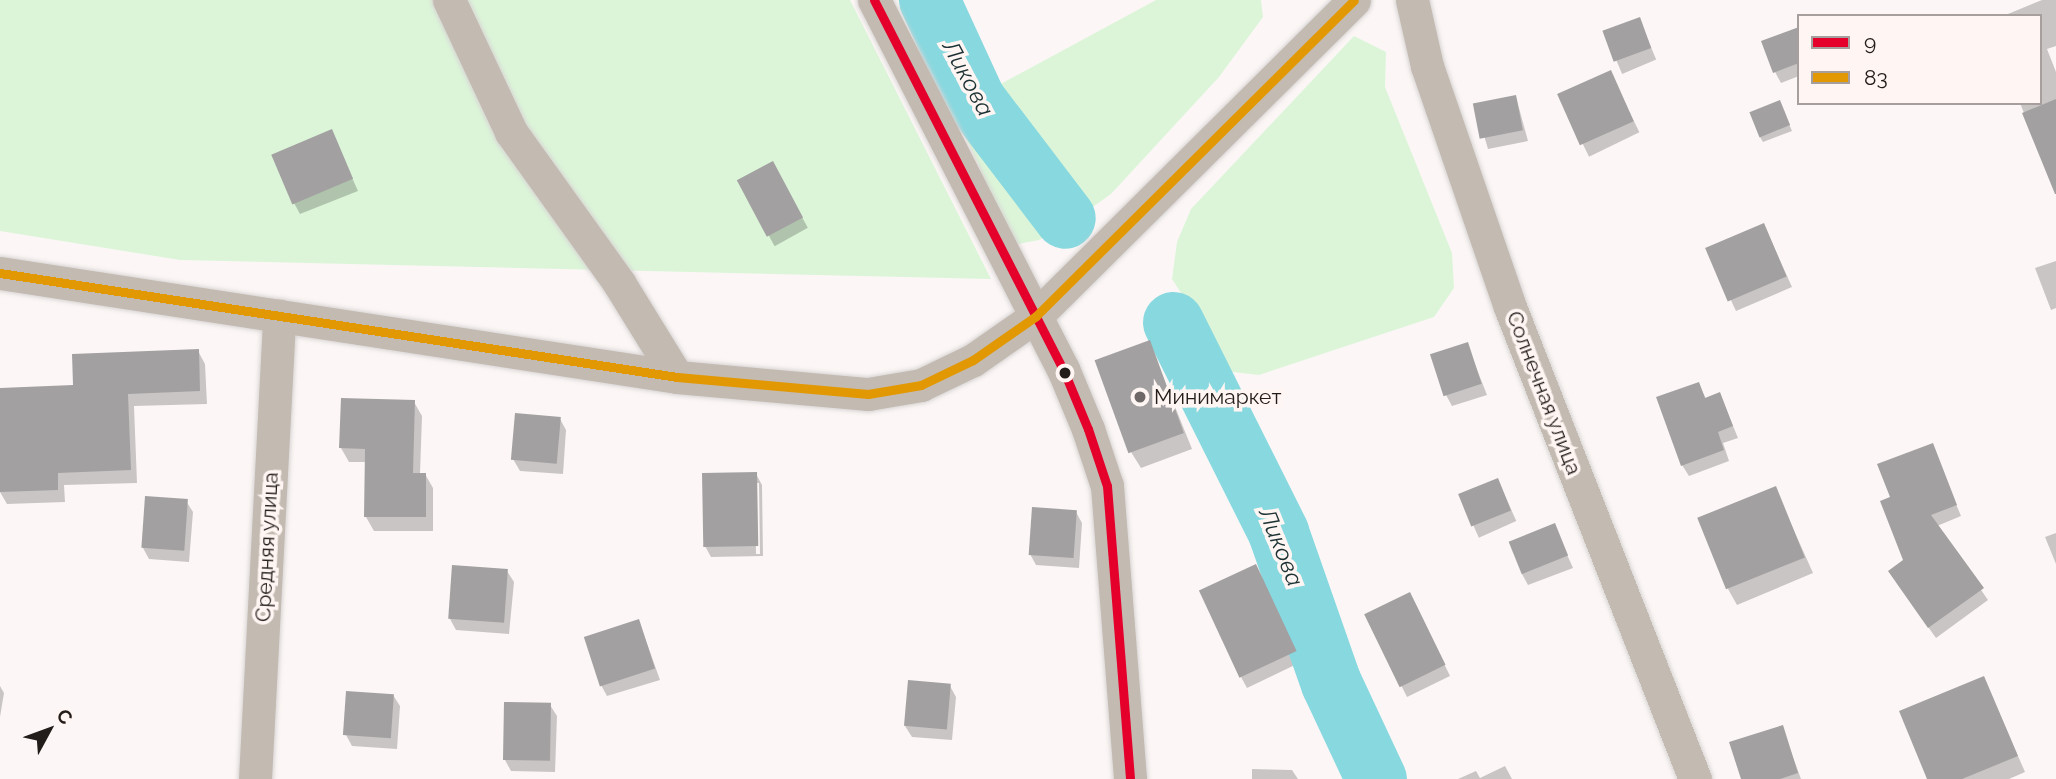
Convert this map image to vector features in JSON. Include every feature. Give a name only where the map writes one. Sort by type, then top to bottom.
[{"type":"street","points":[[449,0],[511,132],[619,283],[677,377]]},
{"type":"street","points":[[874,0],[1036,316],[1088,429],[1107,486],[1130,779]]},
{"type":"street","points":[[0,273],[677,377],[816,392],[869,394],[921,385],[973,360],[1036,316],[1354,0]]},
{"type":"street","name":"Солнечная улица","points":[[1412,0],[1427,66],[1510,307],[1695,779]]},
{"type":"street","name":"Средняя улица","points":[[255,779],[279,316]]},
{"type":"green space","points":[[0,0],[850,0],[991,279],[180,260],[0,231]]},
{"type":"green space","points":[[898,0],[944,0],[975,63],[995,87],[1156,0],[1261,0],[1263,17],[1219,77],[1111,194],[1066,226],[1039,240],[1009,246],[978,163]]},
{"type":"green space","points":[[1354,36],[1386,52],[1385,87],[1452,253],[1454,288],[1434,317],[1259,375],[1224,371],[1197,347],[1192,310],[1172,279],[1177,242],[1191,209]]},
{"type":"building","points":[[1640,17],[1651,48],[1614,62],[1602,31]]},
{"type":"building","points":[[1797,28],[1797,64],[1773,73],[1761,41]]},
{"type":"building","points":[[1611,70],[1634,121],[1580,145],[1557,94]]},
{"type":"building","points":[[1516,95],[1523,130],[1480,139],[1473,103]]},
{"type":"building","points":[[2056,99],[2056,194],[2022,113]]},
{"type":"building","points":[[1780,100],[1790,125],[1760,137],[1749,112]]},
{"type":"building","points":[[332,129],[353,179],[292,204],[271,155]]},
{"type":"building","points":[[773,161],[803,218],[767,237],[737,180]]},
{"type":"building","points":[[1764,223],[1787,276],[1728,301],[1705,248]]},
{"type":"building","name":"Минимаркет","points":[[1150,340],[1184,433],[1128,453],[1095,360]]},
{"type":"building","points":[[1468,342],[1482,384],[1444,396],[1430,354]]},
{"type":"building","points":[[199,349],[200,391],[128,394],[131,470],[58,473],[58,490],[0,492],[0,388],[73,385],[72,354]]},
{"type":"building","points":[[1699,382],[1705,398],[1720,392],[1733,426],[1718,432],[1724,450],[1681,466],[1656,397]]},
{"type":"building","points":[[341,398],[415,400],[413,473],[426,473],[426,517],[364,517],[365,449],[339,448]]},
{"type":"building","points":[[515,413],[561,417],[557,464],[511,460]]},
{"type":"building","points":[[1933,443],[1957,505],[1931,515],[1984,588],[1928,628],[1888,571],[1903,560],[1880,501],[1890,497],[1877,464]]},
{"type":"building","points":[[757,472],[758,546],[703,547],[702,473]]},
{"type":"building","points":[[1498,478],[1511,510],[1471,527],[1458,494]]},
{"type":"building","points":[[1776,486],[1805,557],[1726,589],[1697,518]]},
{"type":"building","points":[[145,496],[188,499],[184,551],[141,548]]},
{"type":"building","points":[[1032,507],[1077,510],[1074,558],[1029,555]]},
{"type":"building","points":[[1555,523],[1568,555],[1522,574],[1509,542]]},
{"type":"building","points":[[1256,564],[1297,651],[1239,678],[1199,591]]},
{"type":"building","points":[[452,565],[508,569],[504,623],[448,619]]},
{"type":"building","points":[[1410,592],[1446,665],[1400,687],[1364,614]]},
{"type":"building","points":[[639,619],[655,668],[600,686],[584,637]]},
{"type":"building","points":[[1984,676],[2018,756],[1962,779],[1927,779],[1899,711]]},
{"type":"building","points":[[908,680],[951,684],[947,730],[904,726]]},
{"type":"building","points":[[346,691],[394,694],[391,738],[343,735]]},
{"type":"building","points":[[504,702],[551,703],[550,761],[503,760]]},
{"type":"building","points":[[1783,725],[1798,773],[1780,779],[1741,779],[1729,742]]},
{"type":"waterway","name":"Ликова","points":[[929,0],[975,100],[1065,218]]},
{"type":"waterway","name":"Ликова","points":[[1173,322],[1278,532],[1331,683],[1376,779]]},
{"type":"transit line","name":"9","points":[[874,0],[1063,369],[1088,429],[1107,486],[1130,779]]},
{"type":"transit line","name":"83","points":[[0,273],[677,377],[868,394],[921,385],[973,360],[1036,316],[1354,0]]},
{"type":"place","name":"Минимаркет","points":[[1140,397]]}]
